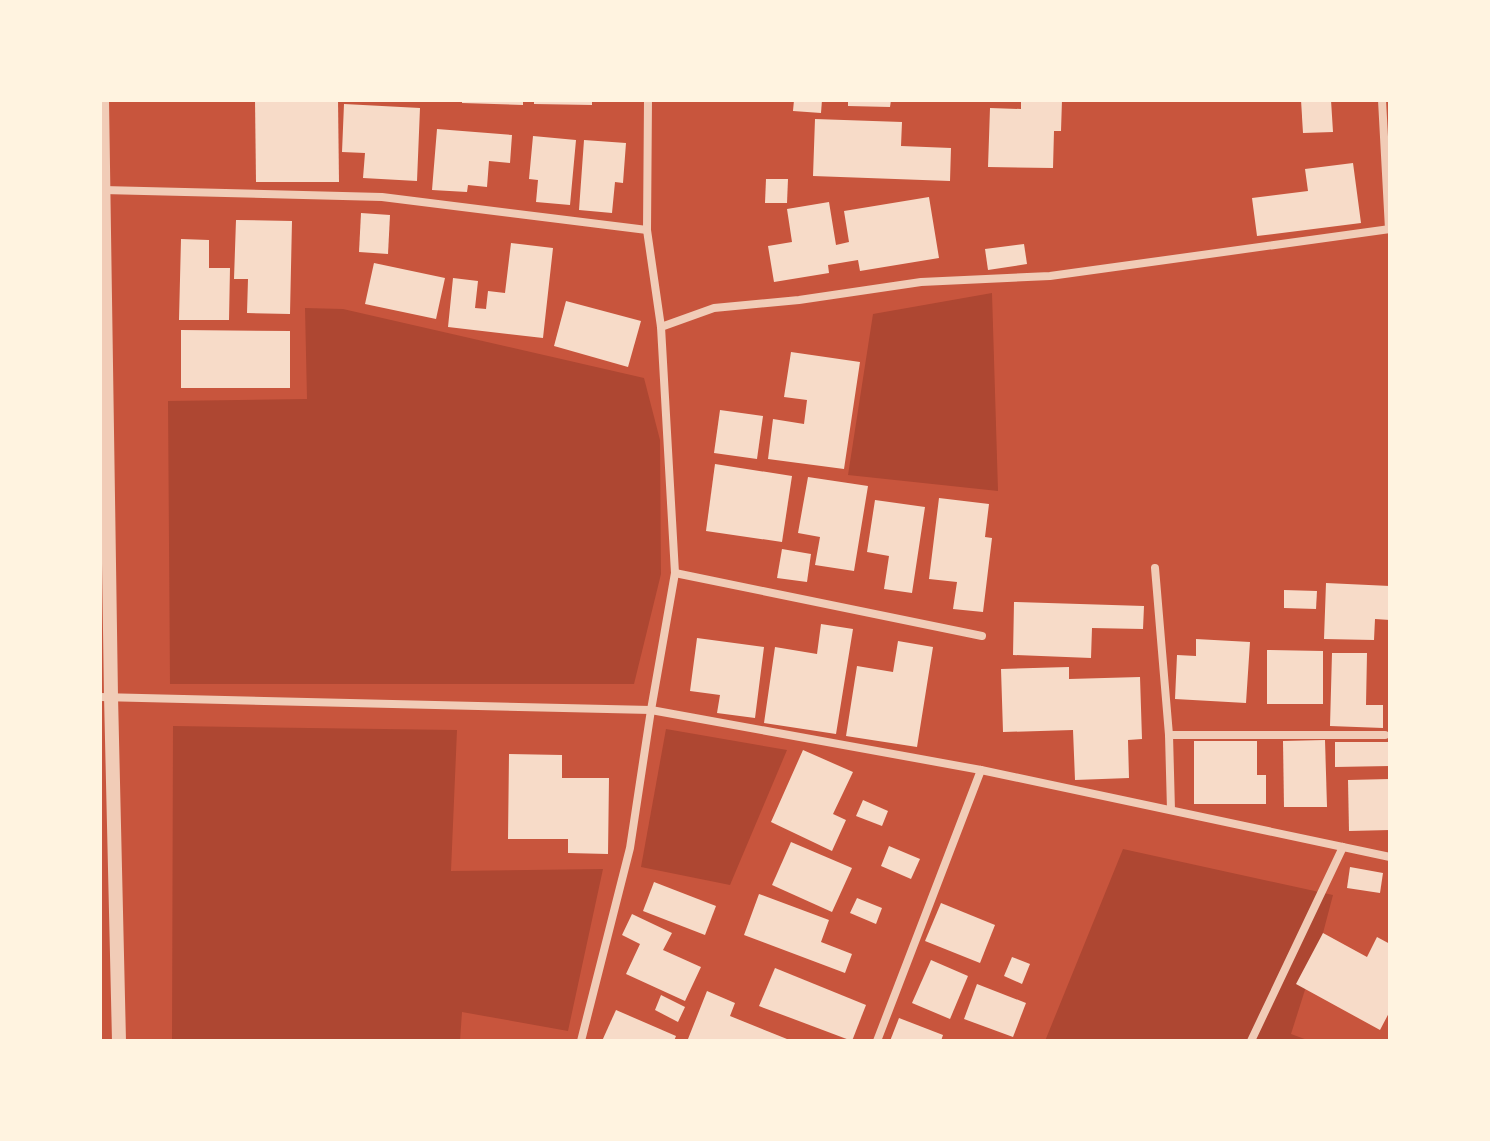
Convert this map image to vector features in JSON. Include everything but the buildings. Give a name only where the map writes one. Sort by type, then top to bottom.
[{"type":"street","points":[[102,100],[106,696],[119,1041]]},
{"type":"street","points":[[581,1041],[630,848],[675,573],[661,327],[647,230],[648,100]]},
{"type":"street","points":[[661,327],[714,308],[799,300],[921,282],[1050,276],[1390,229],[1382,100]]},
{"type":"street","points":[[103,190],[382,197],[647,230]]},
{"type":"street","points":[[1155,568],[1169,735],[1171,810]]},
{"type":"street","points":[[675,573],[982,636]]},
{"type":"street","points":[[106,696],[651,710],[981,770],[1390,857]]},
{"type":"street","points":[[1169,735],[1385,735]]},
{"type":"street","points":[[877,1041],[981,770]]},
{"type":"street","points":[[1251,1041],[1343,847]]},
{"type":"shaded area","points":[[992,293],[998,491],[848,475],[873,314]]},
{"type":"shaded area","points":[[305,308],[343,309],[644,378],[660,440],[661,574],[634,684],[170,684],[168,401],[307,399]]},
{"type":"shaded area","points":[[173,726],[457,730],[451,871],[603,869],[568,1031],[462,1012],[460,1041],[172,1041]]},
{"type":"shaded area","points":[[666,729],[787,750],[730,885],[641,867]]},
{"type":"shaded area","points":[[1123,849],[1333,895],[1291,1034],[1310,1041],[1045,1041]]}]
